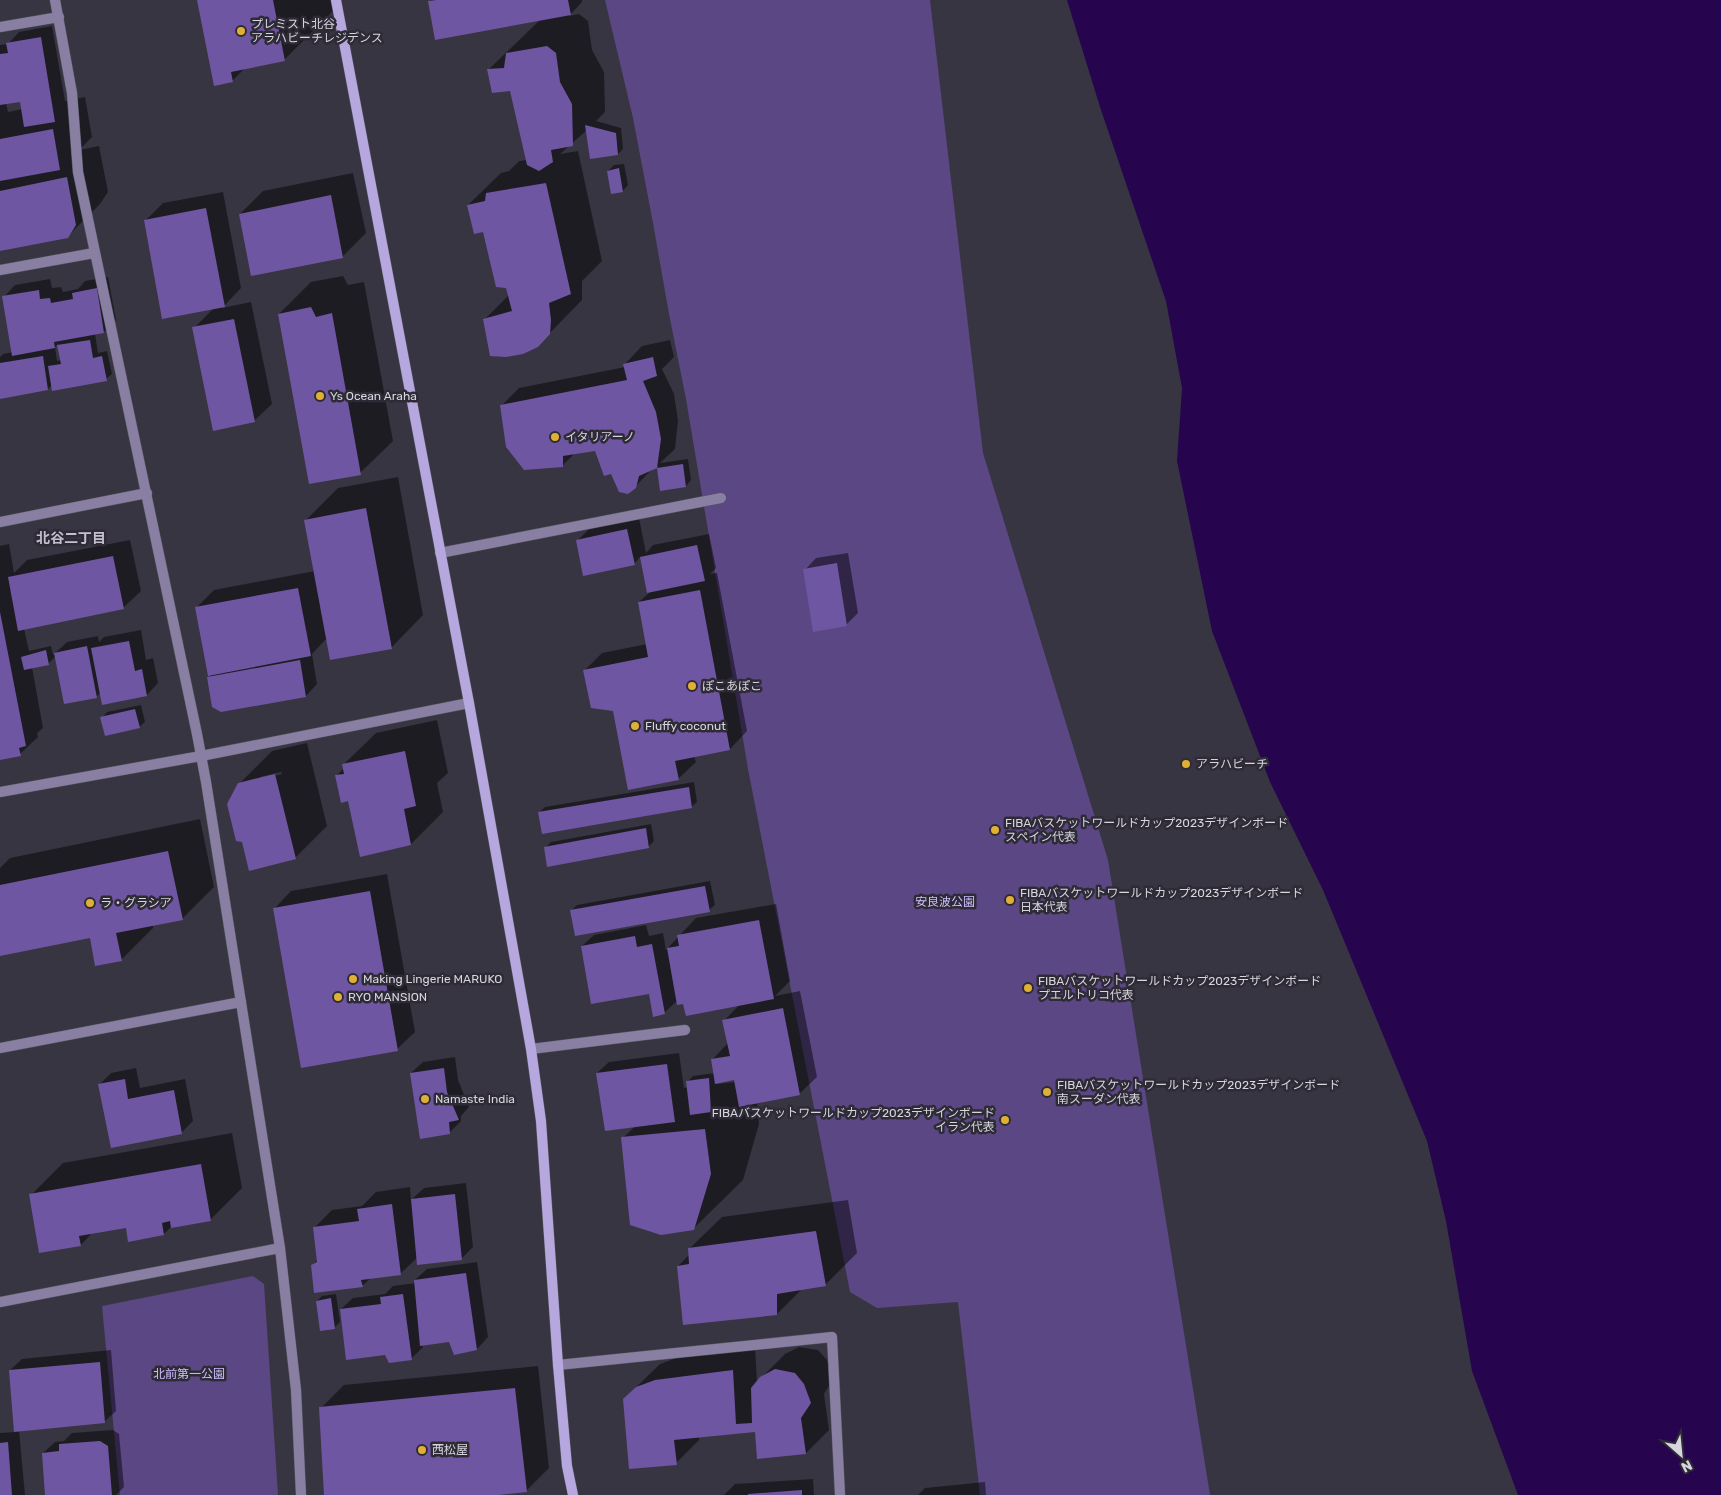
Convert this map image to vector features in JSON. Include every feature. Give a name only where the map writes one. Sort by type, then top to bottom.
[{"type":"street","points":[[55,0],[72,93],[78,172],[201,756],[280,1248],[296,1390],[301,1495]]},
{"type":"street","points":[[336,0],[470,703],[531,1049],[541,1121],[558,1365],[568,1466],[573,1495]]},
{"type":"street","points":[[0,27],[59,18]]},
{"type":"street","points":[[0,270],[94,253]]},
{"type":"street","points":[[0,522],[147,493]]},
{"type":"street","points":[[440,553],[720,498]]},
{"type":"street","points":[[0,792],[201,756],[470,703]]},
{"type":"street","points":[[0,1048],[241,1002]]},
{"type":"street","points":[[531,1049],[685,1030]]},
{"type":"street","points":[[0,1302],[280,1248]]},
{"type":"street","points":[[558,1365],[832,1337],[840,1495]]},
{"type":"green space","name":"安良波公園","points":[[605,0],[930,0],[983,453],[1108,860],[1210,1495],[980,1495],[958,1302],[877,1308],[850,1292],[748,769],[686,399],[653,223],[633,118]]},
{"type":"green space","name":"北前第一公園","points":[[253,1276],[264,1284],[278,1495],[120,1495],[102,1306]]},
{"type":"shaded area","points":[[1067,0],[1721,0],[1721,1495],[1518,1495],[1472,1371],[1446,1221],[1427,1141],[1323,890],[1270,782],[1212,631],[1177,461],[1182,388],[1166,301],[1100,107]]},
{"type":"building","name":"プレミスト北谷 アラハビーチレジデンス","points":[[197,0],[273,0],[285,61],[231,72],[233,82],[214,86]]},
{"type":"building","points":[[568,0],[571,15],[435,40],[428,1]]},
{"type":"building","points":[[41,37],[55,122],[24,127],[20,102],[0,105],[0,54],[8,53],[6,43]]},
{"type":"building","points":[[547,46],[556,53],[560,82],[572,104],[573,146],[551,150],[553,162],[539,171],[527,165],[510,91],[492,93],[487,69],[504,68],[506,53]]},
{"type":"building","points":[[585,125],[616,133],[618,155],[590,159]]},
{"type":"building","points":[[53,129],[60,170],[0,181],[0,139]]},
{"type":"building","points":[[619,168],[623,192],[611,194],[607,171]]},
{"type":"building","points":[[67,177],[76,225],[68,238],[0,251],[0,191]]},
{"type":"building","points":[[546,183],[571,294],[549,303],[550,334],[538,347],[523,354],[506,357],[490,356],[483,319],[512,311],[506,288],[496,287],[483,232],[474,234],[467,205],[485,201],[486,193]]},
{"type":"building","points":[[331,195],[343,258],[251,276],[239,214]]},
{"type":"building","points":[[206,208],[225,307],[162,319],[144,220]]},
{"type":"building","points":[[97,288],[104,333],[54,342],[55,348],[12,356],[2,296],[39,290],[40,299],[50,298],[51,303],[73,299],[72,293]]},
{"type":"building","name":"Ys Ocean Araha","points":[[311,307],[316,317],[332,313],[361,475],[309,484],[278,314]]},
{"type":"building","points":[[234,319],[255,422],[213,431],[192,327]]},
{"type":"building","points":[[90,340],[93,358],[102,356],[107,381],[52,391],[48,366],[61,364],[57,345]]},
{"type":"building","points":[[43,356],[48,390],[0,399],[0,363]]},
{"type":"building","points":[[653,357],[657,376],[643,381],[656,412],[661,439],[657,468],[639,476],[636,488],[628,494],[619,492],[611,474],[604,476],[595,451],[563,456],[563,467],[524,470],[506,447],[500,405],[627,380],[623,364]]},
{"type":"building","points":[[683,464],[686,487],[660,491],[657,468]]},
{"type":"building","points":[[366,508],[392,649],[330,660],[304,520]]},
{"type":"building","points":[[627,529],[635,565],[583,576],[576,540]]},
{"type":"building","points":[[697,545],[705,581],[647,593],[640,557]]},
{"type":"building","points":[[113,556],[124,609],[18,631],[8,577]]},
{"type":"building","points":[[837,563],[847,626],[813,632],[803,569]]},
{"type":"building","points":[[298,588],[311,656],[208,676],[195,607]]},
{"type":"building","points":[[700,590],[730,750],[675,761],[679,780],[628,790],[613,711],[591,708],[583,670],[648,657],[638,602]]},
{"type":"building","points":[[0,612],[26,746],[19,748],[21,756],[0,760]]},
{"type":"building","points":[[129,641],[135,671],[142,669],[147,696],[102,705],[91,648]]},
{"type":"building","points":[[87,646],[97,698],[64,704],[54,653]]},
{"type":"building","points":[[46,650],[49,665],[24,670],[21,657]]},
{"type":"building","points":[[300,660],[306,697],[221,712],[212,707],[207,677]]},
{"type":"building","points":[[135,709],[140,728],[105,736],[100,717]]},
{"type":"building","points":[[405,751],[416,806],[404,809],[411,845],[360,857],[348,801],[341,803],[335,775],[344,774],[342,764]]},
{"type":"building","points":[[275,774],[296,859],[249,871],[242,842],[236,841],[227,804],[238,783]]},
{"type":"building","points":[[689,787],[692,808],[542,834],[538,812]]},
{"type":"building","points":[[646,828],[649,848],[547,867],[544,847]]},
{"type":"building","name":"ラ・グラシア","points":[[168,851],[183,920],[116,933],[122,961],[95,966],[90,938],[0,956],[0,885]]},
{"type":"building","points":[[705,886],[710,912],[575,936],[570,910]]},
{"type":"building","name":"RYO MANSION","points":[[370,891],[398,1051],[301,1068],[273,908]]},
{"type":"building","points":[[759,920],[774,999],[686,1016],[683,1004],[677,1005],[667,948],[679,946],[677,935]]},
{"type":"building","points":[[635,936],[637,947],[652,944],[665,1014],[653,1017],[649,994],[591,1004],[581,946]]},
{"type":"building","points":[[783,1008],[800,1095],[739,1107],[734,1080],[715,1084],[711,1059],[730,1056],[722,1020]]},
{"type":"building","points":[[667,1064],[675,1122],[605,1131],[596,1073]]},
{"type":"building","points":[[444,1068],[447,1092],[459,1120],[449,1122],[450,1134],[420,1139],[410,1073]]},
{"type":"building","points":[[709,1078],[711,1112],[690,1115],[686,1081]]},
{"type":"building","points":[[125,1079],[128,1099],[174,1090],[182,1134],[111,1148],[98,1084]]},
{"type":"building","points":[[705,1129],[711,1174],[694,1230],[661,1235],[630,1225],[621,1137]]},
{"type":"building","points":[[201,1164],[211,1221],[171,1228],[170,1221],[162,1223],[164,1235],[128,1242],[126,1228],[79,1236],[81,1246],[39,1253],[29,1194]]},
{"type":"building","points":[[455,1194],[462,1260],[417,1265],[411,1199]]},
{"type":"building","points":[[392,1204],[401,1275],[361,1280],[363,1287],[314,1293],[311,1265],[317,1262],[313,1227],[359,1221],[357,1209]]},
{"type":"building","points":[[816,1231],[826,1286],[777,1294],[777,1315],[683,1325],[677,1266],[689,1264],[688,1248]]},
{"type":"building","points":[[466,1273],[477,1350],[454,1355],[449,1342],[420,1346],[414,1280]]},
{"type":"building","points":[[403,1294],[412,1360],[389,1363],[385,1355],[346,1360],[340,1309],[381,1304],[380,1297]]},
{"type":"building","points":[[331,1298],[335,1329],[320,1331],[316,1301]]},
{"type":"building","points":[[100,1362],[105,1423],[14,1432],[9,1370]]},
{"type":"building","points":[[775,1369],[795,1373],[804,1384],[811,1403],[801,1418],[806,1454],[757,1459],[755,1432],[674,1440],[677,1465],[629,1469],[623,1399],[636,1387],[655,1380],[733,1370],[736,1424],[752,1423],[751,1388],[760,1377]]},
{"type":"building","name":"西松屋","points":[[515,1388],[527,1492],[499,1495],[324,1495],[319,1407]]},
{"type":"building","points":[[100,1441],[108,1446],[112,1495],[45,1495],[42,1453],[59,1451],[59,1444]]},
{"type":"building","points":[[8,1442],[12,1495],[0,1495],[0,1443]]},
{"type":"building","points":[[802,1490],[802,1495],[748,1495],[748,1494]]},
{"type":"place","name":"プレミスト北谷 アラハビーチレジデンス","points":[[241,31]]},
{"type":"place","name":"Ys Ocean Araha","points":[[320,396]]},
{"type":"place","name":"イタリアーノ","points":[[555,437]]},
{"type":"place","name":"ぽこあぽこ","points":[[692,686]]},
{"type":"place","name":"Fluffy coconut","points":[[635,726]]},
{"type":"place","name":"アラハビーチ","points":[[1186,764]]},
{"type":"place","name":"FIBAバスケットワールドカップ2023デザインボード スペイン代表","points":[[995,830]]},
{"type":"place","name":"FIBAバスケットワールドカップ2023デザインボード 日本代表","points":[[1010,900]]},
{"type":"place","name":"ラ・グラシア","points":[[90,903]]},
{"type":"place","name":"Making Lingerie MARUKO","points":[[353,979]]},
{"type":"place","name":"FIBAバスケットワールドカップ2023デザインボード プエルトリコ代表","points":[[1028,988]]},
{"type":"place","name":"RYO MANSION","points":[[338,997]]},
{"type":"place","name":"FIBAバスケットワールドカップ2023デザインボード 南スーダン代表","points":[[1047,1092]]},
{"type":"place","name":"Namaste India","points":[[425,1099]]},
{"type":"place","name":"FIBAバスケットワールドカップ2023デザインボード イラン代表","points":[[1005,1120]]},
{"type":"place","name":"西松屋","points":[[422,1450]]},
{"type":"district","name":"北谷二丁目","points":[[71,538]]}]
